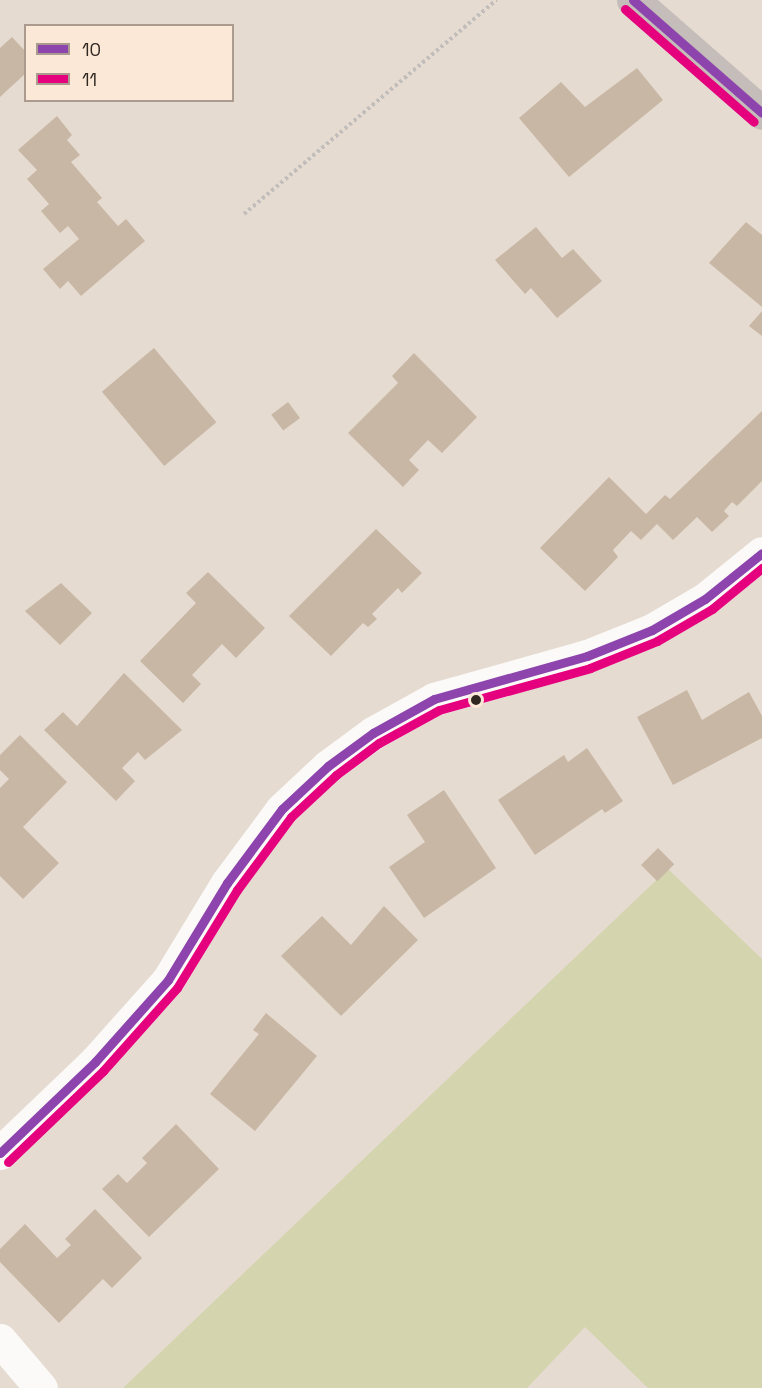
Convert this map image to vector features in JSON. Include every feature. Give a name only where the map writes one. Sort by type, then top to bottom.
[{"type":"main road","points":[[633,0],[762,113]]},
{"type":"street","points":[[0,1153],[95,1062],[168,980],[227,883],[282,809],[328,766],[373,733],[434,699],[587,656],[652,630],[705,599],[762,553]]},
{"type":"street","points":[[0,1340],[41,1388]]},
{"type":"path","points":[[244,214],[496,0]]},
{"type":"green space","points":[[668,869],[762,959],[762,1388],[648,1388],[585,1327],[527,1388],[123,1388]]},
{"type":"building","points":[[12,37],[24,50],[24,75],[0,97],[0,48]]},
{"type":"building","points":[[637,68],[663,100],[569,177],[519,118],[561,82],[585,107]]},
{"type":"building","points":[[57,116],[72,135],[67,140],[80,155],[71,162],[102,198],[97,202],[118,226],[126,219],[145,241],[81,296],[68,281],[60,289],[43,269],[79,239],[68,226],[60,233],[41,211],[49,204],[27,179],[37,170],[18,150]]},
{"type":"building","points":[[746,222],[762,235],[762,307],[709,263]]},
{"type":"building","points":[[536,227],[562,258],[573,249],[602,281],[557,318],[531,288],[525,294],[495,260]]},
{"type":"building","points":[[762,311],[762,336],[749,326]]},
{"type":"building","points":[[154,348],[216,422],[164,466],[102,392]]},
{"type":"building","points":[[414,353],[477,417],[442,453],[428,440],[409,460],[419,470],[403,487],[348,433],[398,383],[392,376]]},
{"type":"building","points":[[288,402],[300,418],[283,431],[271,415]]},
{"type":"building","points":[[762,411],[762,481],[737,506],[732,502],[724,511],[729,516],[712,532],[697,517],[673,540],[657,524],[641,540],[631,531],[613,550],[618,557],[585,591],[540,548],[609,477],[646,514],[665,495],[670,499]]},
{"type":"building","points":[[376,529],[422,573],[402,593],[398,588],[372,614],[377,619],[368,627],[363,623],[331,656],[289,616]]},
{"type":"building","points":[[208,572],[265,628],[236,658],[222,644],[192,675],[201,684],[183,703],[140,661],[196,603],[186,593]]},
{"type":"building","points":[[61,583],[92,613],[60,645],[25,611]]},
{"type":"building","points":[[124,673],[182,730],[145,760],[138,752],[122,768],[135,781],[116,801],[44,730],[63,712],[77,726]]},
{"type":"building","points":[[687,690],[702,720],[749,692],[762,716],[762,738],[673,785],[637,717]]},
{"type":"building","points":[[20,735],[67,782],[23,827],[59,863],[23,899],[0,876],[0,788],[9,779],[0,770],[0,755]]},
{"type":"building","points":[[587,748],[623,801],[605,813],[602,809],[535,855],[498,800],[564,755],[568,762]]},
{"type":"building","points":[[444,790],[496,868],[424,918],[389,867],[425,842],[407,815]]},
{"type":"building","points":[[658,848],[674,864],[657,881],[641,865]]},
{"type":"building","points":[[384,906],[418,940],[341,1016],[281,956],[322,916],[351,945]]},
{"type":"building","points":[[266,1013],[317,1056],[255,1131],[210,1094],[259,1034],[253,1030]]},
{"type":"building","points":[[176,1124],[219,1169],[149,1237],[102,1189],[118,1174],[127,1183],[147,1163],[142,1158]]},
{"type":"building","points":[[95,1209],[142,1258],[112,1288],[103,1279],[59,1323],[0,1262],[0,1249],[25,1224],[57,1258],[71,1245],[65,1239]]},
{"type":"transit line","name":"10","points":[[633,0],[762,113]]},
{"type":"transit line","name":"11","points":[[625,9],[754,122]]},
{"type":"transit line","name":"10","points":[[0,1153],[95,1062],[168,980],[227,883],[282,809],[328,766],[373,733],[434,699],[587,656],[652,630],[705,599],[762,553]]},
{"type":"transit line","name":"11","points":[[8,1162],[103,1071],[177,988],[237,890],[291,817],[336,775],[379,743],[439,710],[590,668],[657,641],[712,609],[762,568]]}]
